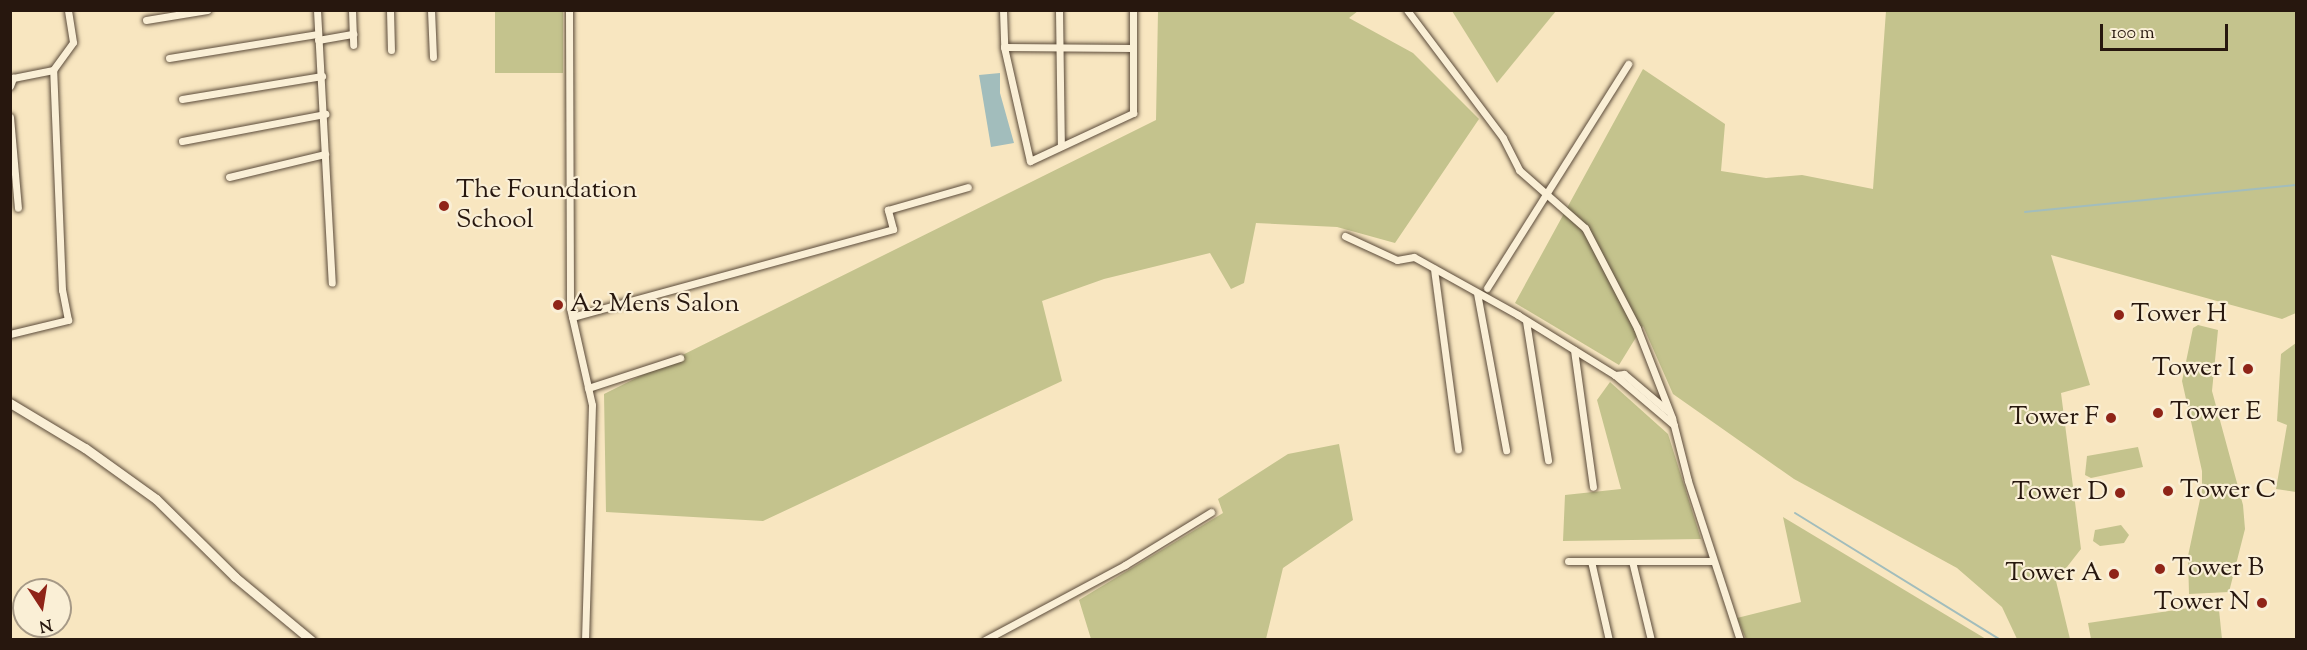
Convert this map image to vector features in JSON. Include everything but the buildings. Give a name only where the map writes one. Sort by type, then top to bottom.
[{"type":"street","points":[[10,334],[68,320],[62,290],[53,70],[73,42],[68,10]]},
{"type":"street","points":[[146,20],[207,10]]},
{"type":"street","points":[[317,10],[325,114],[332,283]]},
{"type":"street","points":[[352,10],[353,45]]},
{"type":"street","points":[[390,10],[391,50]]},
{"type":"street","points":[[432,10],[433,57]]},
{"type":"street","points":[[569,10],[569,275],[572,317],[592,405],[585,639]]},
{"type":"street","points":[[1003,10],[1004,47],[1030,160],[1132,113],[1133,10]]},
{"type":"street","points":[[1407,10],[1503,138],[1519,170],[1584,228],[1637,328],[1674,425],[1713,561],[1740,639]]},
{"type":"street","points":[[1061,12],[1061,146]]},
{"type":"street","points":[[169,58],[353,34]]},
{"type":"street","points":[[1004,47],[1133,48]]},
{"type":"street","points":[[1487,288],[1628,64]]},
{"type":"street","points":[[10,86],[13,78],[53,70]]},
{"type":"street","points":[[182,99],[322,76]]},
{"type":"street","points":[[182,141],[325,114]]},
{"type":"street","points":[[10,117],[18,208]]},
{"type":"street","points":[[229,177],[325,154]]},
{"type":"street","points":[[572,317],[893,229],[888,210],[968,187]]},
{"type":"street","points":[[1345,236],[1389,257],[1414,257],[1434,268],[1615,375],[1674,425]]},
{"type":"street","points":[[1434,268],[1458,449]]},
{"type":"street","points":[[1477,293],[1506,450]]},
{"type":"street","points":[[1526,321],[1548,460]]},
{"type":"street","points":[[1574,350],[1593,487]]},
{"type":"street","points":[[588,388],[680,358]]},
{"type":"street","points":[[1615,375],[1624,375],[1670,413]]},
{"type":"street","points":[[10,403],[85,448],[156,499],[235,577],[310,639]]},
{"type":"street","points":[[986,639],[1125,565],[1211,512]]},
{"type":"street","points":[[1568,561],[1713,561]]},
{"type":"street","points":[[1591,561],[1609,639]]},
{"type":"street","points":[[1632,561],[1651,639]]},
{"type":"shaded area","points":[[495,11],[563,11],[563,73],[495,73]]},
{"type":"shaded area","points":[[1158,11],[1358,11],[1349,18],[1413,53],[1479,119],[1395,243],[1337,227],[1256,223],[1244,283],[1231,289],[1210,253],[1104,279],[1042,301],[1062,381],[763,521],[606,512],[604,394],[1156,120]]},
{"type":"shaded area","points":[[1452,11],[1556,11],[1497,83]]},
{"type":"shaded area","points":[[1886,11],[2296,11],[2296,313],[2282,319],[2051,255],[2090,385],[2061,393],[2081,549],[2056,581],[2070,639],[2017,639],[2002,607],[1957,568],[1794,479],[1673,394],[1643,326],[1619,365],[1515,303],[1643,69],[1725,124],[1721,171],[1766,178],[1802,175],[1873,189]]},
{"type":"shaded area","points":[[2198,325],[2218,330],[2212,391],[2243,505],[2245,529],[2229,592],[2189,594],[2188,556],[2202,490],[2202,471],[2182,381],[2193,328]]},
{"type":"shaded area","points":[[2296,343],[2296,492],[2276,489],[2287,425],[2277,421],[2281,354]]},
{"type":"shaded area","points":[[1610,382],[1668,434],[1701,539],[1563,541],[1565,495],[1621,489],[1597,400]]},
{"type":"shaded area","points":[[1339,444],[1353,520],[1283,568],[1266,639],[1091,639],[1079,600],[1223,513],[1218,499],[1288,454]]},
{"type":"shaded area","points":[[2138,447],[2143,467],[2091,478],[2085,475],[2087,456]]},
{"type":"shaded area","points":[[1783,517],[1986,639],[1746,639],[1737,618],[1801,602]]},
{"type":"shaded area","points":[[2121,525],[2129,535],[2124,543],[2100,546],[2093,541],[2095,530]]},
{"type":"shaded area","points":[[2189,608],[2219,610],[2222,639],[2091,639],[2088,623]]},
{"type":"water","points":[[1000,73],[1000,93],[1014,143],[991,147],[979,75]]},
{"type":"waterway","points":[[2025,212],[2296,185]]},
{"type":"waterway","points":[[1795,513],[2001,640]]},
{"type":"place","name":"The Foundation School","points":[[444,206]]},
{"type":"place","name":"A2 Mens Salon","points":[[558,305]]},
{"type":"place","name":"Tower H","points":[[2119,315]]},
{"type":"place","name":"Tower I","points":[[2248,369]]},
{"type":"place","name":"Tower E","points":[[2158,413]]},
{"type":"place","name":"Tower F","points":[[2111,418]]},
{"type":"place","name":"Tower C","points":[[2168,491]]},
{"type":"place","name":"Tower D","points":[[2120,493]]},
{"type":"place","name":"Tower B","points":[[2160,569]]},
{"type":"place","name":"Tower A","points":[[2114,574]]},
{"type":"place","name":"Tower N","points":[[2262,603]]}]
